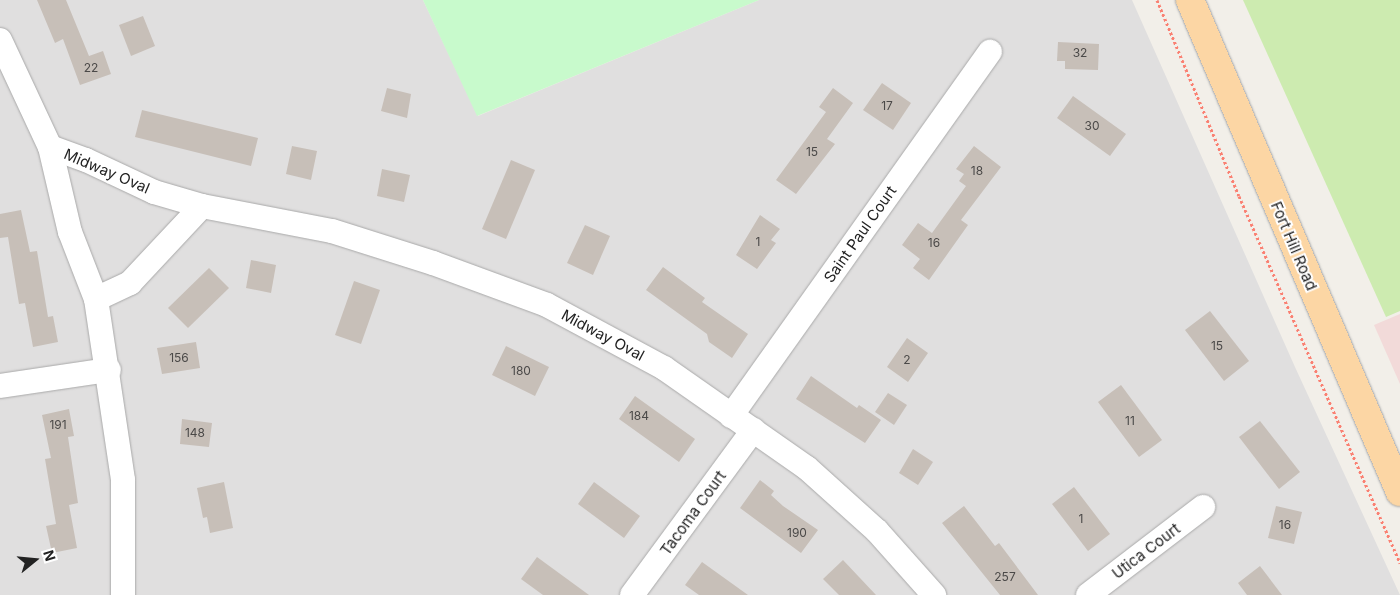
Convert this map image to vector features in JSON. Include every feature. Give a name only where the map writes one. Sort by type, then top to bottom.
[{"type":"main road","name":"Fort Hill Road","points":[[1190,0],[1400,492]]},
{"type":"street","points":[[0,40],[50,148]]},
{"type":"street","name":"Saint Paul Court","points":[[731,416],[990,52]]},
{"type":"street","name":"Midway Oval","points":[[50,148],[86,160],[154,192],[202,206],[332,231],[433,263],[547,305],[664,368],[807,468],[877,531],[934,595]]},
{"type":"street","name":"Midway Oval","points":[[50,148],[70,232],[96,299],[109,370],[123,480],[123,595]]},
{"type":"street","points":[[96,299],[130,283],[202,206]]},
{"type":"street","points":[[0,386],[109,370]]},
{"type":"street","name":"Tacoma Court","points":[[632,595],[753,430]]},
{"type":"street","name":"Utica Court","points":[[1088,595],[1203,507]]},
{"type":"path","points":[[1157,0],[1238,196],[1400,563]]},
{"type":"shaded area","points":[[0,0],[423,0],[478,116],[759,0],[1132,0],[1295,367],[1400,595],[0,595]]},
{"type":"shaded area","points":[[1400,314],[1400,384],[1374,325]]},
{"type":"green space","points":[[423,0],[759,0],[477,116]]},
{"type":"green space","points":[[1243,0],[1400,0],[1400,311],[1386,317]]},
{"type":"building","points":[[37,0],[66,0],[89,56],[103,51],[111,74],[80,85],[63,39],[55,43]]},
{"type":"building","points":[[143,16],[155,46],[131,56],[119,25]]},
{"type":"building","points":[[1058,42],[1099,44],[1098,70],[1065,69],[1065,61],[1057,61]]},
{"type":"building","points":[[882,83],[911,103],[893,130],[863,110]]},
{"type":"building","points":[[387,88],[411,94],[407,118],[381,111]]},
{"type":"building","points":[[833,88],[853,103],[827,139],[835,144],[796,194],[776,180],[826,112],[819,107]]},
{"type":"building","points":[[1073,96],[1126,134],[1110,156],[1057,118]]},
{"type":"building","points":[[142,110],[258,138],[251,166],[135,137]]},
{"type":"building","points":[[292,146],[317,151],[311,180],[286,174]]},
{"type":"building","points":[[974,146],[1001,167],[961,220],[968,225],[929,280],[913,268],[920,259],[902,245],[918,223],[932,233],[966,186],[959,181],[964,174],[956,169]]},
{"type":"building","points":[[511,160],[535,170],[506,239],[482,229]]},
{"type":"building","points":[[382,169],[410,175],[404,202],[377,196]]},
{"type":"building","points":[[21,210],[30,252],[37,251],[48,317],[53,316],[58,342],[33,347],[25,303],[19,304],[8,237],[0,238],[0,214]]},
{"type":"building","points":[[760,215],[780,229],[771,240],[776,243],[757,269],[736,255]]},
{"type":"building","points":[[585,225],[610,236],[593,275],[567,263]]},
{"type":"building","points":[[251,260],[276,265],[271,293],[246,288]]},
{"type":"building","points":[[663,267],[705,298],[702,302],[748,334],[732,358],[709,342],[707,334],[646,290]]},
{"type":"building","points":[[209,268],[229,288],[188,328],[168,308]]},
{"type":"building","points":[[354,281],[380,290],[361,344],[335,335]]},
{"type":"building","points":[[1210,311],[1249,361],[1224,381],[1185,330]]},
{"type":"building","points":[[907,338],[928,353],[908,382],[887,367]]},
{"type":"building","points":[[196,342],[200,368],[162,374],[157,348]]},
{"type":"building","points":[[506,346],[549,367],[535,396],[492,375]]},
{"type":"building","points":[[811,376],[857,408],[859,405],[881,420],[865,443],[796,399]]},
{"type":"building","points":[[1121,385],[1162,440],[1139,457],[1098,402]]},
{"type":"building","points":[[888,393],[907,405],[894,425],[875,412]]},
{"type":"building","points":[[635,396],[695,439],[679,462],[619,419]]},
{"type":"building","points":[[69,409],[74,436],[68,437],[78,503],[69,505],[77,548],[52,553],[46,526],[56,524],[45,459],[51,458],[42,415]]},
{"type":"building","points":[[182,419],[212,423],[209,447],[180,444]]},
{"type":"building","points":[[1260,421],[1300,472],[1279,489],[1239,437]]},
{"type":"building","points":[[913,449],[933,462],[918,485],[899,473]]},
{"type":"building","points":[[760,480],[774,491],[771,495],[783,506],[818,530],[801,553],[740,508]]},
{"type":"building","points":[[224,482],[233,528],[210,533],[207,517],[203,518],[197,488]]},
{"type":"building","points":[[594,482],[640,516],[624,538],[578,504]]},
{"type":"building","points":[[1074,487],[1110,534],[1088,551],[1052,504]]},
{"type":"building","points":[[964,506],[995,546],[999,543],[1038,595],[1000,595],[942,523]]},
{"type":"building","points":[[1276,506],[1302,512],[1294,544],[1268,538]]},
{"type":"building","points":[[537,557],[589,595],[543,595],[521,579]]},
{"type":"building","points":[[843,560],[876,595],[839,595],[823,579]]},
{"type":"building","points":[[702,562],[748,595],[699,595],[685,585]]},
{"type":"building","points":[[1260,566],[1282,595],[1247,595],[1238,583]]}]
